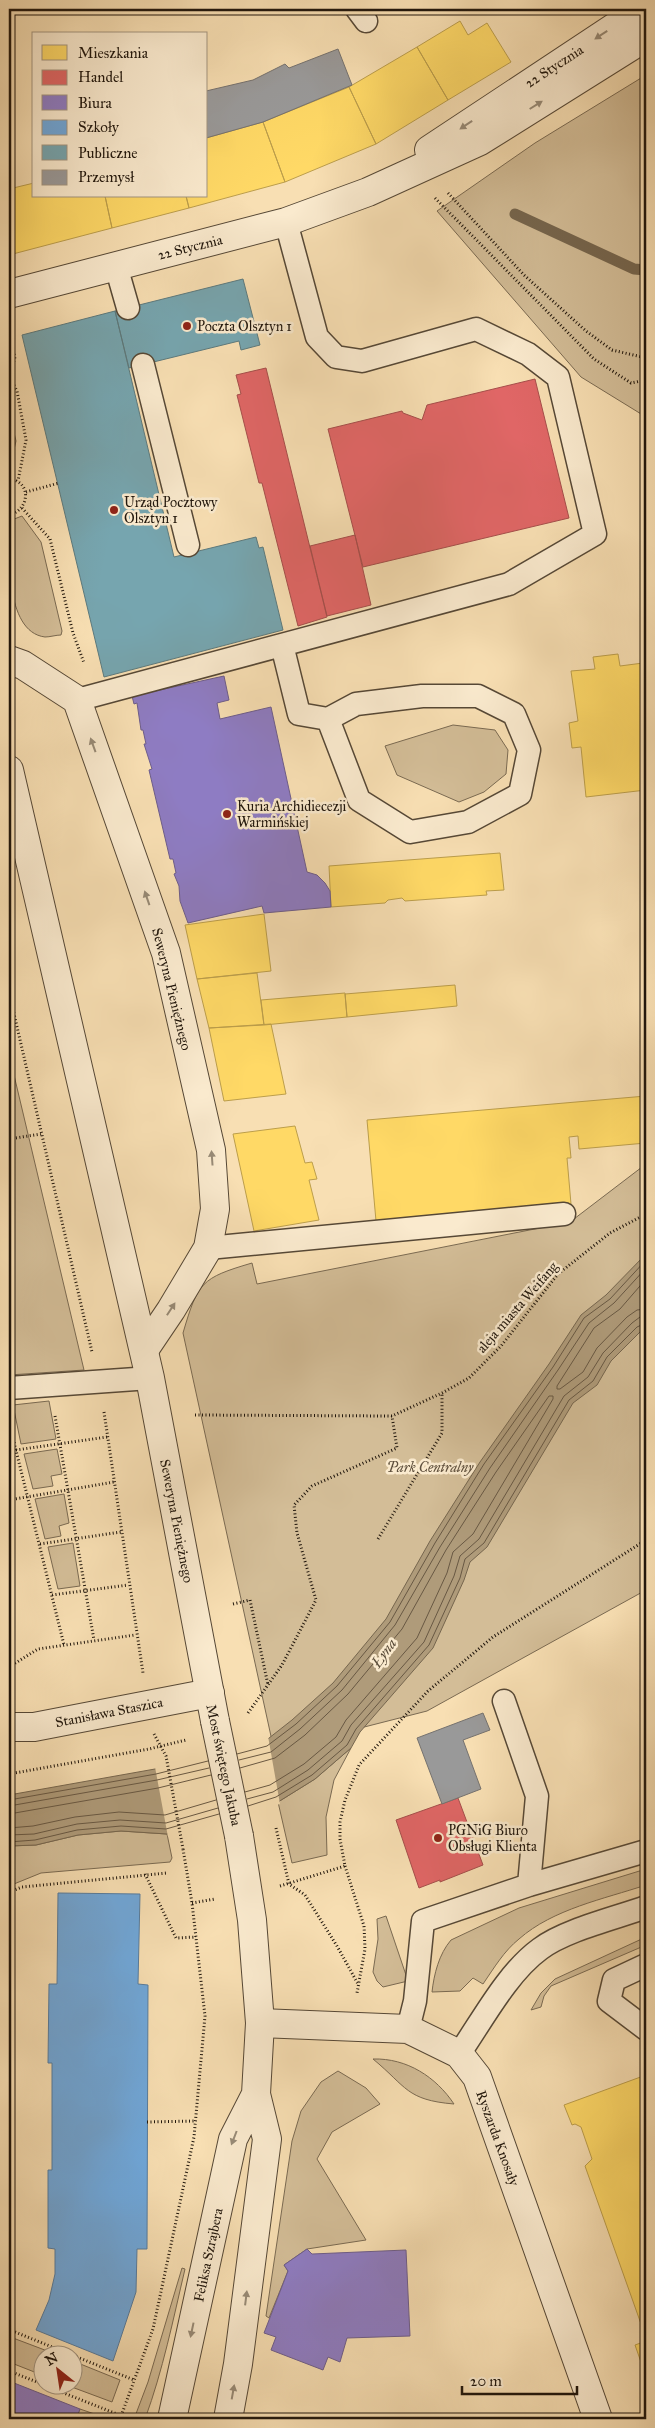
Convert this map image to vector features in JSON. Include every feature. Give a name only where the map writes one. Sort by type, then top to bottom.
[{"type":"street","name":"22 Stycznia","points":[[368,192],[469,122],[642,9]]},
{"type":"street","name":"22 Stycznia","points":[[9,294],[286,222],[368,192],[480,140],[646,37]]},
{"type":"street","points":[[9,660],[36,672],[77,700]]},
{"type":"street","name":"Seweryna Pieniężnego","points":[[77,700],[166,952],[211,1150],[215,1209],[208,1248],[171,1310],[144,1350]]},
{"type":"street","name":"Seweryna Pieniężnego","points":[[9,770],[144,1350],[210,1693]]},
{"type":"street","name":"Most świętego Jakuba","points":[[210,1693],[239,1836]]},
{"type":"street","name":"Stanisława Staszica","points":[[9,1728],[34,1727],[210,1693]]},
{"type":"street","name":"Feliksa Szrajbera","points":[[228,2419],[238,2364],[266,2139],[256,2094],[260,2023],[252,1920],[239,1836]]},
{"type":"street","name":"Ryszarda Knosały","points":[[260,2023],[408,2030],[460,2054],[477,2077],[598,2419]]},
{"type":"street","name":"Feliksa Szrajbera","points":[[172,2419],[233,2139],[256,2094]]},
{"type":"lane","points":[[77,700],[509,584],[595,534],[558,377],[528,354],[476,329],[362,360],[336,358],[317,337],[286,222]]},
{"type":"lane","points":[[116,266],[128,308]]},
{"type":"lane","points":[[143,365],[188,545]]},
{"type":"lane","points":[[282,645],[300,714],[328,719],[356,704],[422,696],[478,696],[514,714],[529,750],[520,794],[468,822],[410,832],[359,800],[328,719]]},
{"type":"lane","points":[[208,1248],[564,1214]]},
{"type":"lane","points":[[9,1388],[150,1378]]},
{"type":"lane","points":[[504,1701],[537,1796],[529,1885]]},
{"type":"lane","points":[[408,2030],[415,2001],[423,1921],[529,1885],[646,1851]]},
{"type":"lane","points":[[460,2054],[517,1972],[540,1948],[568,1934],[646,1907]]},
{"type":"lane","points":[[646,1965],[614,1980],[609,2001],[646,2029]]},
{"type":"path","points":[[429,192],[594,360],[631,383],[646,380]]},
{"type":"path","points":[[447,192],[524,275],[586,331],[612,350],[642,357],[646,356]]},
{"type":"path","points":[[9,323],[15,359],[9,372]]},
{"type":"path","points":[[9,376],[17,391],[26,440],[18,481]]},
{"type":"path","points":[[9,479],[18,481],[26,492],[25,503],[22,508],[9,515]]},
{"type":"path","points":[[26,492],[59,483]]},
{"type":"path","points":[[22,508],[50,539],[73,633],[86,668]]},
{"type":"path","points":[[9,992],[99,1382],[128,1585],[144,1677]]},
{"type":"path","points":[[9,1139],[41,1134]]},
{"type":"path","name":"aleja miasta Weifang","points":[[194,1415],[392,1416],[442,1393],[469,1378],[501,1346],[558,1274],[610,1234],[646,1214]]},
{"type":"path","points":[[50,1385],[94,1640]]},
{"type":"path","points":[[378,1539],[442,1432],[442,1393]]},
{"type":"path","points":[[258,1698],[282,1665],[316,1600],[296,1533],[294,1505],[312,1486],[397,1448],[392,1416]]},
{"type":"path","points":[[9,1422],[64,1645]]},
{"type":"path","points":[[9,1451],[107,1437]]},
{"type":"path","points":[[9,1500],[114,1482]]},
{"type":"path","points":[[40,1544],[121,1532]]},
{"type":"path","points":[[357,1992],[365,1949],[364,1926],[345,1866],[340,1839],[340,1822],[345,1800],[359,1765],[428,1691],[493,1637],[646,1540]]},
{"type":"path","points":[[52,1594],[128,1585]]},
{"type":"path","points":[[233,1604],[250,1600],[268,1685]]},
{"type":"path","points":[[9,1667],[38,1649],[136,1635]]},
{"type":"path","points":[[70,2396],[121,2417],[153,2328],[194,2137],[205,2016],[192,1903],[183,1849],[166,1756],[154,1734]]},
{"type":"path","points":[[9,1774],[149,1749]]},
{"type":"path","points":[[276,1828],[289,1884],[305,1895],[337,1946],[358,1985]]},
{"type":"path","points":[[289,1884],[345,1866]]},
{"type":"path","points":[[9,1892],[22,1887],[168,1873]]},
{"type":"path","points":[[145,1874],[176,1938],[196,1937]]},
{"type":"path","points":[[192,1903],[215,1899]]},
{"type":"path","points":[[147,2122],[196,2121]]},
{"type":"path","points":[[15,2332],[134,2380]]},
{"type":"path","points":[[9,2371],[32,2380]]},
{"type":"green space","points":[[646,75],[646,417],[581,377],[437,211],[535,143]]},
{"type":"green space","points":[[9,412],[16,441],[9,471]]},
{"type":"green space","points":[[22,516],[41,542],[62,631],[61,635],[45,637],[32,632],[22,621],[16,606],[10,569],[9,521]]},
{"type":"green space","points":[[453,725],[495,730],[508,750],[506,774],[484,792],[459,802],[397,775],[385,746]]},
{"type":"green space","points":[[9,1054],[84,1370],[9,1375]]},
{"type":"green space","name":"Park Centralny","points":[[646,1164],[646,1590],[427,1711],[274,1750],[183,1333],[198,1292],[212,1278],[252,1263],[257,1284],[570,1222]]},
{"type":"green space","points":[[49,1401],[56,1439],[21,1444],[13,1405]]},
{"type":"green space","points":[[57,1449],[62,1474],[51,1476],[53,1486],[33,1489],[24,1454]]},
{"type":"green space","points":[[64,1494],[69,1523],[59,1526],[61,1536],[45,1539],[35,1499]]},
{"type":"green space","points":[[73,1543],[80,1586],[58,1589],[48,1547]]},
{"type":"green space","points":[[351,1748],[334,1780],[326,1817],[327,1855],[292,1863],[278,1802],[315,1779]]},
{"type":"green space","points":[[121,1831],[167,1834],[172,1858],[170,1862],[41,1873],[9,1886],[9,1846],[36,1845],[78,1835]]},
{"type":"green space","points":[[646,1869],[646,1885],[563,1912],[532,1929],[519,1939],[499,1960],[483,1984],[473,1978],[460,1991],[432,1992],[438,1965],[443,1952],[451,1940],[519,1908]]},
{"type":"green space","points":[[386,1916],[408,1981],[383,1987],[377,1981],[373,1972],[378,1939],[377,1919]]},
{"type":"green space","points":[[646,1937],[646,1945],[551,1986],[544,1996],[541,2007],[531,2010],[541,1993],[555,1979]]},
{"type":"green space","points":[[373,2059],[397,2062],[420,2071],[439,2085],[454,2104],[438,2102],[416,2095]]},
{"type":"green space","points":[[338,2071],[366,2088],[380,2104],[332,2132],[317,2159],[366,2240],[307,2249],[284,2265],[288,2271],[269,2318],[266,2316],[292,2141],[301,2111],[321,2082]]},
{"type":"green space","points":[[182,2268],[185,2269],[151,2401],[145,2419],[134,2419],[148,2382]]},
{"type":"green space","points":[[9,2336],[34,2346],[32,2346],[32,2371],[9,2362]]},
{"type":"green space","points":[[82,2365],[120,2380],[112,2402],[82,2391]]},
{"type":"green space","points":[[80,2409],[106,2418],[106,2419],[76,2419]]},
{"type":"water","name":"Łyna","points":[[646,1254],[646,1326],[611,1361],[597,1385],[573,1403],[487,1547],[470,1562],[464,1580],[433,1648],[360,1732],[351,1748],[315,1779],[278,1802],[167,1834],[121,1831],[78,1835],[36,1845],[9,1846],[9,1795],[155,1769],[264,1742],[333,1683],[386,1619],[430,1541],[480,1462],[581,1315],[606,1295]]},
{"type":"pier","points":[[268,1736],[280,1804],[168,1837],[155,1767],[263,1740]]},
{"type":"building: Mieszkania","points":[[460,21],[468,35],[487,23],[511,62],[448,100],[417,47]]},
{"type":"building: Mieszkania","points":[[417,47],[448,100],[376,144],[349,87]]},
{"type":"building: Mieszkania","points":[[349,87],[376,144],[285,182],[263,122]]},
{"type":"building: Mieszkania","points":[[263,122],[285,182],[189,208],[186,198],[208,198],[208,137]]},
{"type":"building: Mieszkania","points":[[32,183],[32,198],[105,198],[112,228],[9,255],[9,189]]},
{"type":"building: Mieszkania","points":[[105,198],[186,198],[189,208],[112,228]]},
{"type":"building: Mieszkania","points":[[618,654],[620,666],[643,663],[646,696],[646,790],[586,797],[581,747],[572,748],[569,723],[578,721],[571,671],[595,669],[593,657]]},
{"type":"building: Mieszkania","points":[[500,853],[504,890],[486,891],[487,895],[405,901],[402,898],[388,900],[385,903],[331,907],[329,866]]},
{"type":"building: Mieszkania","points":[[264,914],[271,971],[197,979],[185,925]]},
{"type":"building: Mieszkania","points":[[257,973],[264,1025],[209,1028],[197,979]]},
{"type":"building: Mieszkania","points":[[455,985],[457,1006],[347,1017],[345,994]]},
{"type":"building: Mieszkania","points":[[345,993],[347,1017],[264,1025],[261,1000]]},
{"type":"building: Mieszkania","points":[[271,1024],[286,1094],[224,1101],[209,1028]]},
{"type":"building: Mieszkania","points":[[646,1096],[646,1143],[579,1149],[578,1136],[569,1137],[571,1158],[567,1158],[571,1204],[376,1221],[367,1120]]},
{"type":"building: Mieszkania","points":[[295,1126],[305,1163],[312,1162],[317,1179],[309,1180],[319,1220],[254,1231],[233,1134]]},
{"type":"building: Mieszkania","points":[[646,2075],[646,2338],[585,2166],[592,2159],[581,2127],[575,2124],[572,2125],[564,2105]]},
{"type":"building: Mieszkania","points":[[646,2341],[646,2364],[642,2365],[635,2345]]},
{"type":"building: Handel","points":[[266,368],[327,617],[298,626],[262,483],[259,483],[237,395],[241,394],[236,375]]},
{"type":"building: Handel","points":[[535,379],[569,518],[363,567],[328,429],[402,411],[422,420],[427,405]]},
{"type":"building: Handel","points":[[355,535],[371,605],[327,616],[310,546]]},
{"type":"building: Handel","name":"PGNiG Biuro Obsługi Klienta","points":[[458,1798],[483,1865],[419,1888],[396,1820]]},
{"type":"building: Biura","name":"Kuria Archidiecezji Warmińskiej","points":[[224,676],[229,700],[217,703],[220,719],[271,707],[307,872],[317,875],[325,883],[330,891],[331,907],[264,913],[262,906],[188,923],[180,901],[173,859],[170,859],[149,770],[152,769],[144,744],[146,744],[143,730],[141,730],[137,703],[134,704],[132,696]]},
{"type":"building: Biura","points":[[307,2249],[312,2254],[406,2250],[410,2336],[347,2338],[340,2362],[328,2357],[323,2370],[271,2350],[276,2337],[264,2333],[288,2271],[284,2265]]},
{"type":"building: Biura","points":[[9,2381],[32,2390],[32,2396],[47,2396],[80,2409],[76,2419],[9,2419]]},
{"type":"building: Szkoły","points":[[58,1893],[140,1894],[138,1984],[148,1985],[147,2249],[137,2249],[136,2292],[113,2361],[82,2349],[82,2346],[76,2346],[36,2330],[49,2300],[55,2274],[55,2249],[48,2248],[48,2170],[52,2170],[52,2063],[48,2063],[49,1984],[57,1984]]},
{"type":"building: Publiczne","name":"Poczta Olsztyn 1","points":[[243,279],[260,345],[241,350],[239,341],[129,368],[115,311]]},
{"type":"building: Publiczne","name":"Urząd Pocztowy Olsztyn 1","points":[[115,311],[174,557],[256,537],[259,548],[263,547],[283,630],[104,677],[22,335]]},
{"type":"building: Przemysł","points":[[338,49],[352,85],[263,122],[208,137],[208,91],[253,80],[285,64],[289,68]]},
{"type":"building: Przemysł","points":[[483,1713],[490,1730],[463,1740],[481,1789],[442,1804],[417,1738]]},
{"type":"waterway","points":[[515,214],[634,269],[646,270]]},
{"type":"place","name":"Poczta Olsztyn 1","points":[[187,326]]},
{"type":"place","name":"Urząd Pocztowy Olsztyn 1","points":[[114,510]]},
{"type":"place","name":"Kuria Archidiecezji Warmińskiej","points":[[227,814]]},
{"type":"place","name":"PGNiG Biuro Obsługi Klienta","points":[[438,1838]]}]
